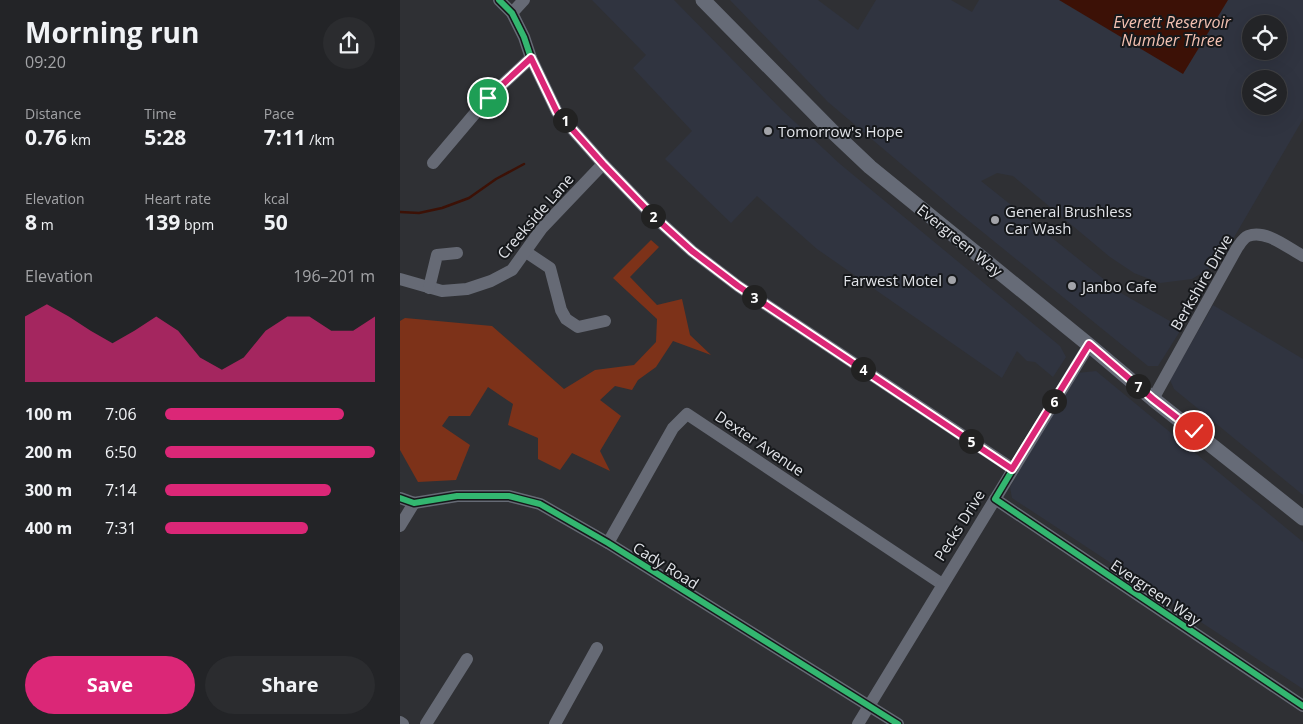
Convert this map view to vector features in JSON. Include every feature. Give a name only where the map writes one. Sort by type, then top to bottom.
[{"type":"main road","name":"Evergreen Way","points":[[703,0],[862,159],[1089,344],[1153,399],[1303,518]]},
{"type":"street","points":[[498,0],[512,13],[557,112],[650,213],[692,251],[738,286],[1012,469]]},
{"type":"street","points":[[512,13],[524,0]]},
{"type":"street","points":[[434,163],[488,98],[531,58]]},
{"type":"street","name":"Creekside Lane","points":[[400,279],[442,291],[466,289],[491,282],[512,270],[542,228],[603,164]]},
{"type":"street","name":"Berkshire Drive","points":[[1153,399],[1237,248],[1246,237],[1257,234],[1266,236],[1303,256]]},
{"type":"street","points":[[429,288],[437,255],[457,252]]},
{"type":"street","points":[[526,252],[550,268],[566,319],[578,326],[606,321]]},
{"type":"street","name":"Pecks Drive","points":[[858,724],[1089,344]]},
{"type":"street","name":"Dexter Avenue","points":[[608,543],[673,428],[687,414],[942,584]]},
{"type":"street","name":"Cady Road","points":[[400,498],[414,503],[457,496],[509,496],[540,504],[608,543],[898,724]]},
{"type":"street","name":"Evergreen Way","points":[[995,499],[1303,706]]},
{"type":"street","points":[[400,526],[414,503]]},
{"type":"street","points":[[555,724],[597,648]]},
{"type":"street","points":[[426,724],[467,658]]},
{"type":"shaded area","points":[[592,0],[674,0],[782,110],[840,164],[1060,346],[1066,357],[1053,377],[1035,362],[1027,361],[1017,351],[1002,378],[817,249],[757,196],[731,223],[665,159],[692,131],[633,68],[646,55]]},
{"type":"shaded area","points":[[730,0],[818,0],[858,30],[876,0],[951,0],[972,12],[979,0],[1303,0],[1303,119],[1233,239],[1210,268],[1192,279],[1160,283],[1134,273],[1110,257],[1013,176],[997,173],[981,181],[1121,293],[1182,328],[1158,366],[1148,366],[953,208],[828,102]]},
{"type":"shaded area","points":[[651,240],[659,247],[630,277],[657,305],[682,299],[690,335],[711,355],[673,341],[656,367],[638,380],[632,390],[615,386],[600,400],[621,416],[600,451],[610,471],[572,453],[560,470],[538,459],[538,438],[508,425],[513,404],[488,387],[470,416],[449,416],[442,426],[470,445],[456,480],[418,482],[400,450],[400,321],[405,318],[492,326],[564,389],[595,370],[634,365],[656,342],[657,319],[613,278]]},
{"type":"shaded area","points":[[1213,305],[1303,359],[1303,495],[1174,389],[1170,380]]},
{"type":"shaded area","points":[[1096,371],[1303,542],[1303,689],[1012,498],[1010,487],[1077,373]]},
{"type":"water","name":"Everett Reservoir Number Three","points":[[1059,0],[1228,0],[1183,74]]},
{"type":"waterway","points":[[400,212],[419,213],[442,208],[469,198],[496,179],[524,164]]},
{"type":"cycle path","points":[[499,0],[512,13],[557,112],[650,213],[692,251],[738,286],[1013,469],[995,499],[1303,706]]},
{"type":"cycle path","points":[[400,498],[414,503],[457,496],[509,496],[540,504],[608,543],[898,724]]},
{"type":"place","name":"Tomorrow's Hope","points":[[768,131]]},
{"type":"place","name":"General Brushless Car Wash","points":[[995,220]]},
{"type":"place","name":"Farwest Motel","points":[[952,280]]},
{"type":"place","name":"Janbo Cafe","points":[[1072,286]]},
{"type":"route","points":[[488,98],[531,58],[557,112],[650,213],[692,251],[738,286],[1012,469],[1089,344],[1153,399],[1194,431]]}]
